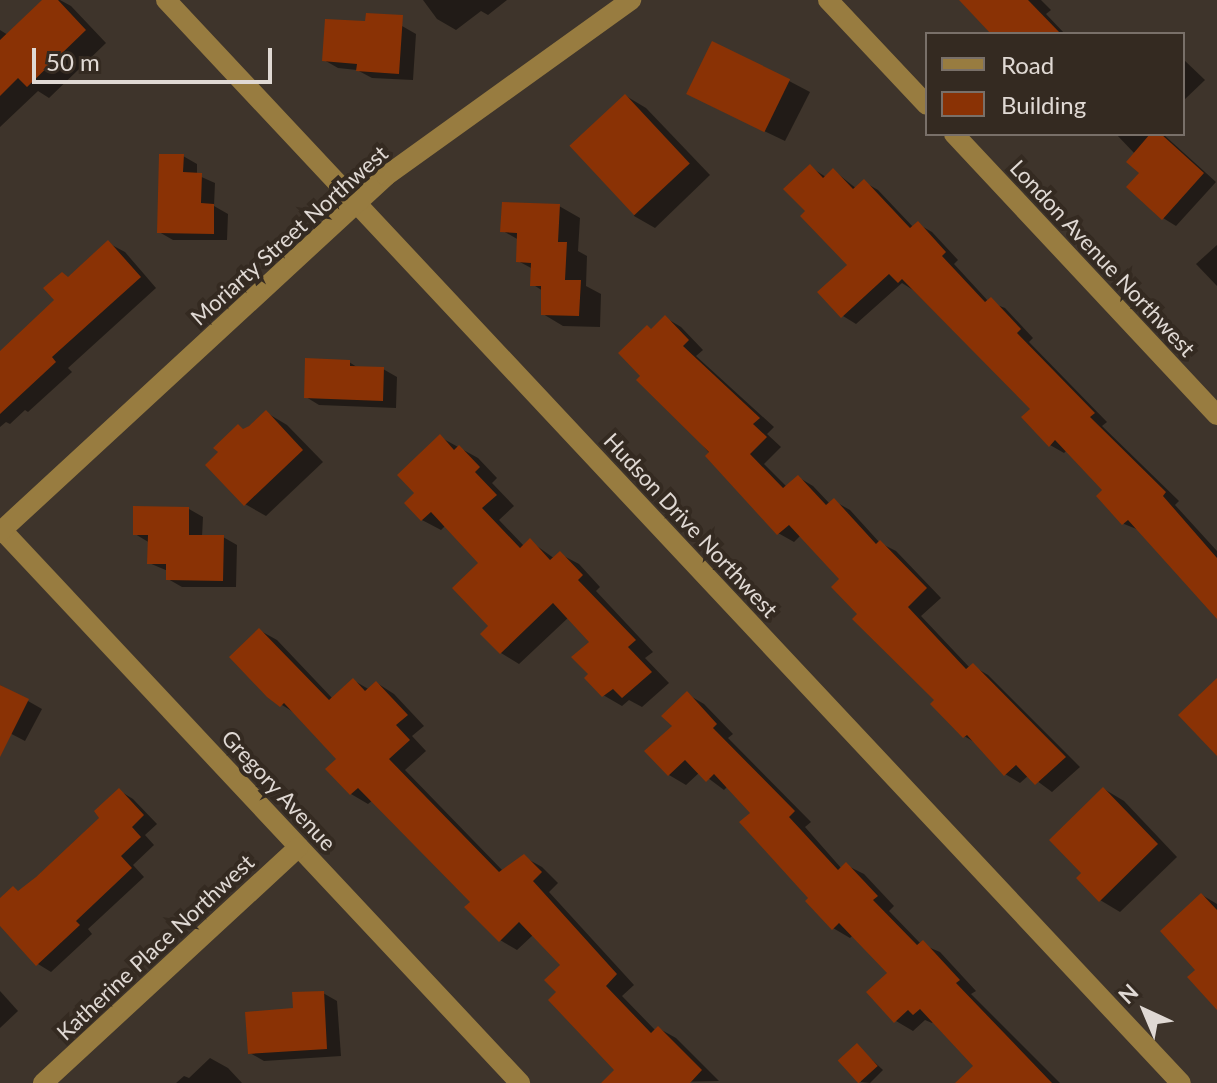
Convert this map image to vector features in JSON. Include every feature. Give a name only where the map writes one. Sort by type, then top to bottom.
[{"type":"street","name":"Hudson Drive Northwest","points":[[166,0],[1181,1083]]},
{"type":"street","name":"Moriarty Street Northwest","points":[[1,531],[386,176],[631,0]]},
{"type":"street","points":[[828,0],[925,103]]},
{"type":"street","name":"London Avenue Northwest","points":[[956,136],[1217,415]]},
{"type":"street","name":"Gregory Avenue","points":[[1,531],[520,1083]]},
{"type":"street","name":"Katherine Place Northwest","points":[[43,1083],[299,847]]},
{"type":"building","points":[[42,0],[58,0],[86,30],[27,87],[18,78],[0,96],[0,40]]},
{"type":"building","points":[[959,0],[1028,0],[1059,32],[989,32]]},
{"type":"building","points":[[366,13],[403,15],[399,74],[356,71],[357,64],[322,61],[325,19],[365,21]]},
{"type":"building","points":[[712,41],[790,79],[764,132],[686,94]]},
{"type":"building","points":[[625,94],[690,163],[634,215],[569,146]]},
{"type":"building","points":[[1148,136],[1163,136],[1204,173],[1162,220],[1126,187],[1139,173],[1126,162]]},
{"type":"building","points":[[159,154],[184,154],[183,172],[202,173],[201,203],[214,204],[214,234],[157,233]]},
{"type":"building","points":[[810,164],[823,178],[833,168],[853,189],[864,179],[910,228],[918,221],[946,252],[942,256],[985,302],[991,297],[1021,329],[1017,333],[1095,413],[1090,417],[1166,492],[1163,496],[1217,558],[1217,619],[1128,520],[1122,525],[1096,496],[1102,490],[1055,440],[1049,447],[1021,417],[1030,409],[902,279],[898,283],[889,274],[841,318],[817,292],[847,265],[800,216],[805,211],[783,189]]},
{"type":"building","points":[[502,202],[560,204],[558,242],[567,242],[565,280],[581,280],[579,316],[541,315],[541,286],[530,286],[531,263],[516,262],[517,233],[500,232]]},
{"type":"building","points":[[108,240],[141,277],[52,357],[56,362],[0,414],[0,351],[54,300],[43,288],[62,272],[68,277]]},
{"type":"building","points":[[665,315],[689,340],[683,346],[760,418],[753,424],[767,437],[750,454],[783,488],[798,475],[826,505],[834,498],[876,544],[880,540],[927,588],[908,607],[966,669],[973,663],[1066,757],[1035,785],[1016,765],[1004,776],[967,735],[963,738],[930,704],[934,700],[852,619],[857,614],[831,587],[839,579],[789,525],[777,535],[705,456],[709,452],[636,380],[640,376],[618,353],[647,325],[651,329]]},
{"type":"building","points":[[305,358],[350,360],[350,366],[384,367],[383,401],[304,398]]},
{"type":"building","points":[[266,410],[303,450],[244,506],[205,465],[218,452],[213,448],[238,424],[243,429],[249,426]]},
{"type":"building","points":[[440,434],[454,450],[459,445],[480,467],[475,472],[497,495],[482,508],[520,548],[530,538],[550,560],[560,551],[583,575],[578,580],[636,640],[628,647],[652,672],[622,698],[613,689],[602,697],[584,678],[588,674],[571,657],[589,642],[553,603],[500,654],[480,634],[488,626],[452,588],[478,563],[431,512],[421,521],[404,503],[414,493],[397,475]]},
{"type":"building","points":[[133,506],[189,507],[189,535],[224,535],[223,581],[166,580],[166,564],[147,564],[148,535],[133,535]]},
{"type":"building","points":[[259,628],[329,700],[353,678],[365,691],[376,681],[408,715],[396,725],[410,740],[389,759],[499,872],[524,854],[542,872],[533,881],[617,974],[606,986],[651,1033],[658,1026],[702,1070],[690,1083],[601,1083],[614,1070],[548,1000],[556,992],[544,980],[560,965],[519,922],[499,942],[464,907],[470,902],[358,788],[350,795],[325,769],[336,759],[284,703],[280,707],[267,697],[229,657]]},
{"type":"building","points":[[1217,678],[1217,756],[1178,715]]},
{"type":"building","points":[[0,685],[29,699],[0,757]]},
{"type":"building","points":[[687,691],[717,724],[713,728],[795,811],[789,817],[838,870],[846,862],[878,896],[873,900],[917,945],[923,940],[960,980],[956,983],[1052,1083],[955,1083],[973,1066],[920,1009],[913,1015],[908,1010],[894,1023],[866,992],[887,973],[839,923],[832,930],[805,901],[808,898],[739,822],[750,813],[714,774],[706,782],[685,760],[668,776],[644,751],[672,726],[661,716]]},
{"type":"building","points":[[1103,787],[1158,844],[1099,902],[1076,878],[1081,873],[1049,840]]},
{"type":"building","points":[[119,788],[144,815],[132,827],[141,837],[121,856],[132,868],[76,921],[80,925],[36,966],[0,926],[0,898],[13,886],[18,891],[36,877],[99,818],[94,811]]},
{"type":"building","points":[[1201,893],[1217,910],[1217,1010],[1187,977],[1195,970],[1160,931]]},
{"type":"building","points":[[324,991],[327,1049],[248,1054],[245,1012],[293,1008],[292,992]]},
{"type":"building","points":[[857,1043],[878,1066],[858,1083],[838,1060]]}]
